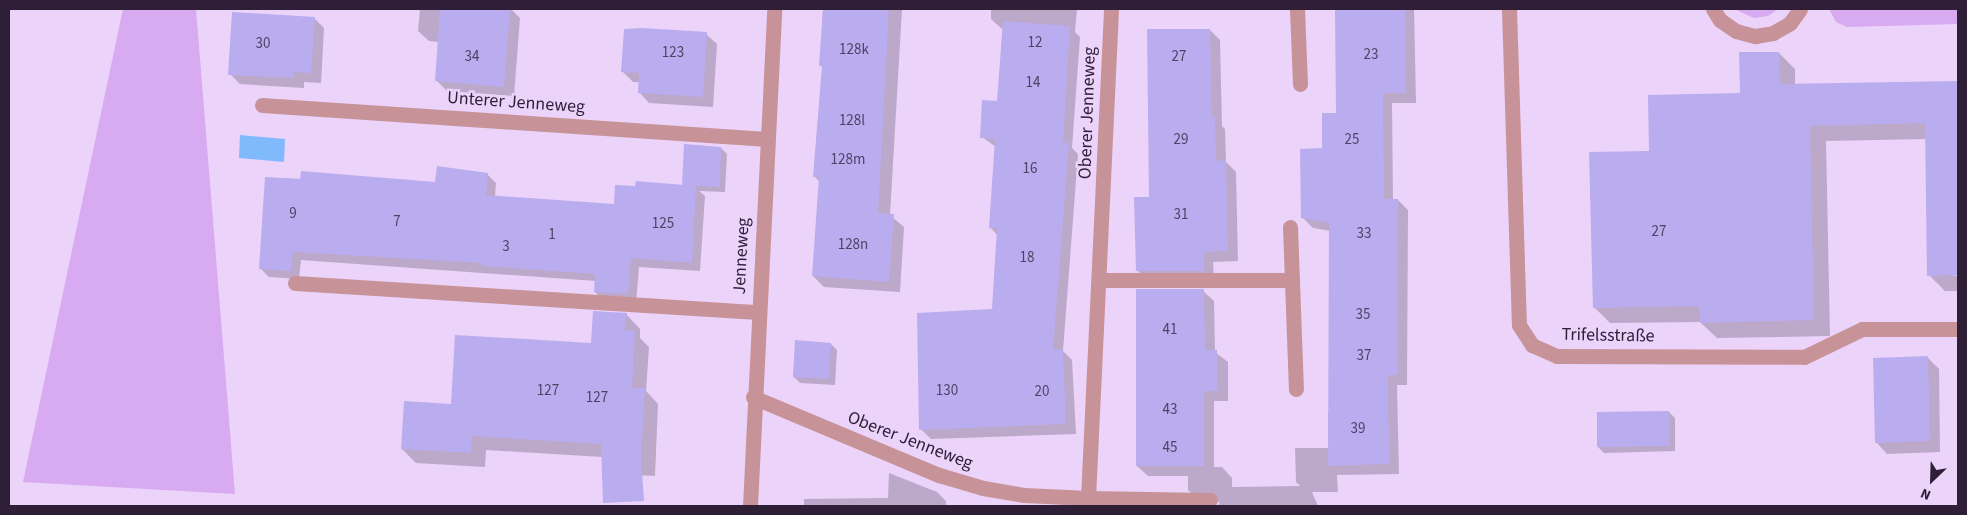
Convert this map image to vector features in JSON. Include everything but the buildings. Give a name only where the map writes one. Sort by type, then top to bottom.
[{"type":"street","name":"Jenneweg","points":[[750,506],[753,397],[774,9]]},
{"type":"street","name":"Oberer Jenneweg","points":[[1088,498],[1111,9]]},
{"type":"street","points":[[1297,9],[1300,84]]},
{"type":"street","name":"Trifelsstraße","points":[[1509,9],[1520,325],[1532,344],[1557,356],[1804,357],[1862,329],[1958,329]]},
{"type":"street","points":[[1713,9],[1720,20],[1736,31],[1755,36],[1773,33],[1790,23],[1800,9]]},
{"type":"street","name":"Unterer Jenneweg","points":[[262,104],[768,139]]},
{"type":"street","points":[[1290,227],[1296,389]]},
{"type":"street","points":[[1099,280],[1292,280]]},
{"type":"street","points":[[295,283],[758,312]]},
{"type":"street","name":"Oberer Jenneweg","points":[[753,397],[939,476],[1008,492],[1088,498],[1210,500]]},
{"type":"shaded area","points":[[123,9],[196,9],[235,494],[23,482]]},
{"type":"shaded area","points":[[1734,9],[1778,9],[1768,16],[1754,18]]},
{"type":"shaded area","points":[[1829,9],[1958,9],[1958,24],[1847,27],[1836,22]]},
{"type":"water","points":[[240,135],[285,139],[284,162],[239,158]]}]
